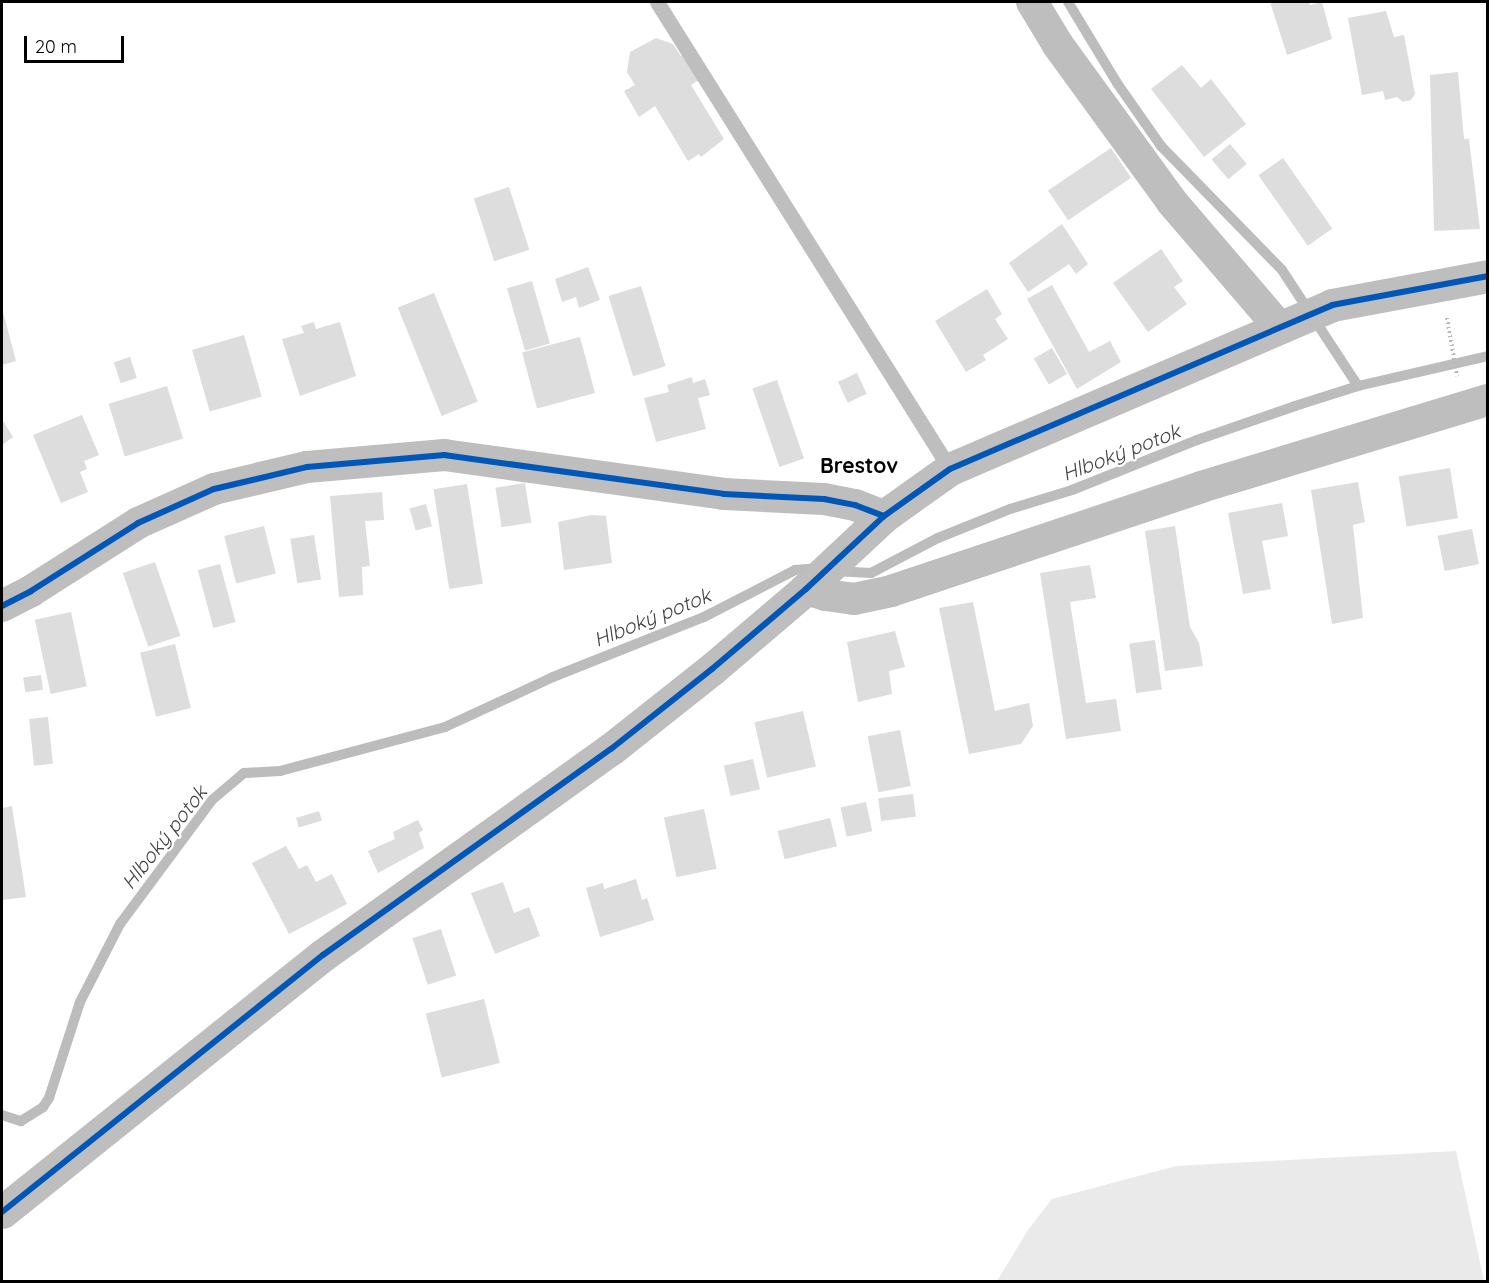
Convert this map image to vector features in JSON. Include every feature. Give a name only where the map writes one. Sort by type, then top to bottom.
[{"type":"street","points":[[1032,2],[1058,45],[1172,202],[1286,325]]},
{"type":"street","points":[[2,1212],[323,955],[611,749],[712,669],[806,589],[880,520],[950,469],[1332,305],[1488,276]]},
{"type":"street","points":[[806,589],[826,596],[854,599],[891,591],[1201,487],[1488,399]]},
{"type":"street","points":[[2,606],[31,591],[138,522],[214,489],[307,467],[444,455],[724,494],[824,499],[855,505],[880,520]]},
{"type":"lane","points":[[657,2],[950,469]]},
{"type":"path","points":[[1450,338],[1458,380]]},
{"type":"shaded area","points":[[1456,1151],[1484,1281],[997,1281],[1028,1230],[1052,1199],[1176,1166]]},
{"type":"building","points":[[1270,2],[1309,2],[1310,5],[1322,2],[1332,39],[1287,55]]},
{"type":"building","points":[[1386,11],[1394,37],[1404,35],[1415,94],[1411,100],[1403,102],[1397,97],[1385,100],[1383,91],[1362,95],[1348,18]]},
{"type":"building","points":[[656,38],[673,44],[681,56],[688,51],[704,77],[691,85],[724,139],[701,157],[699,154],[688,161],[655,106],[639,117],[624,91],[635,85],[627,72],[630,52]]},
{"type":"building","points":[[1182,65],[1201,88],[1211,79],[1246,124],[1204,157],[1151,89]]},
{"type":"building","points":[[1458,72],[1464,139],[1469,139],[1480,229],[1434,231],[1430,75]]},
{"type":"building","points":[[1230,144],[1247,164],[1228,179],[1212,159]]},
{"type":"building","points":[[1111,148],[1131,178],[1068,220],[1048,190]]},
{"type":"building","points":[[1283,158],[1332,228],[1308,246],[1258,175]]},
{"type":"building","points":[[509,187],[529,250],[494,261],[474,198]]},
{"type":"building","points":[[1062,224],[1088,264],[1076,274],[1069,264],[1028,292],[1009,263]]},
{"type":"building","points":[[1161,249],[1183,281],[1174,287],[1187,304],[1148,332],[1113,283]]},
{"type":"building","points":[[588,267],[600,300],[579,308],[576,297],[562,302],[555,279]]},
{"type":"building","points":[[532,281],[550,343],[525,351],[507,288]]},
{"type":"building","points":[[1052,285],[1089,352],[1110,341],[1121,362],[1077,389],[1027,299]]},
{"type":"building","points":[[641,286],[666,366],[633,376],[608,296]]},
{"type":"building","points":[[987,289],[1002,314],[995,319],[1008,339],[983,355],[986,360],[966,372],[935,321]]},
{"type":"building","points":[[434,293],[478,401],[442,416],[398,308]]},
{"type":"building","points":[[2,308],[16,361],[2,365]]},
{"type":"building","points":[[314,322],[316,329],[340,322],[356,376],[300,396],[282,339],[304,333],[301,326]]},
{"type":"building","points":[[244,335],[262,397],[210,411],[192,350]]},
{"type":"building","points":[[580,337],[595,393],[537,409],[522,353]]},
{"type":"building","points":[[1052,348],[1067,374],[1049,384],[1034,359]]},
{"type":"building","points":[[130,357],[137,378],[121,383],[114,362]]},
{"type":"building","points":[[857,373],[867,394],[848,403],[838,382]]},
{"type":"building","points":[[692,377],[693,383],[705,379],[710,395],[698,398],[706,429],[656,442],[644,398],[669,392],[667,385]]},
{"type":"building","points":[[777,380],[804,458],[779,467],[752,388]]},
{"type":"building","points":[[167,386],[183,439],[125,456],[109,404]]},
{"type":"building","points":[[82,415],[99,455],[84,461],[87,469],[80,472],[88,492],[61,503],[33,435]]},
{"type":"building","points":[[2,419],[13,437],[2,445]]},
{"type":"building","points":[[1450,468],[1458,518],[1407,527],[1399,476]]},
{"type":"building","points":[[1358,482],[1365,522],[1353,525],[1363,618],[1332,624],[1311,490]]},
{"type":"building","points":[[525,483],[531,523],[502,527],[495,488]]},
{"type":"building","points":[[467,484],[483,584],[449,589],[433,489]]},
{"type":"building","points":[[382,492],[384,520],[365,521],[370,566],[362,567],[363,595],[339,597],[330,496]]},
{"type":"building","points":[[1282,503],[1288,536],[1262,541],[1271,589],[1243,594],[1228,513]]},
{"type":"building","points":[[426,504],[432,526],[416,531],[410,508]]},
{"type":"building","points":[[591,515],[606,516],[612,563],[564,570],[558,522]]},
{"type":"building","points":[[264,526],[276,574],[236,583],[224,536]]},
{"type":"building","points":[[1175,526],[1190,627],[1199,643],[1203,666],[1165,671],[1145,531]]},
{"type":"building","points":[[1472,529],[1479,564],[1445,571],[1438,536]]},
{"type":"building","points":[[314,535],[321,579],[297,583],[290,539]]},
{"type":"building","points":[[155,562],[180,636],[148,647],[123,573]]},
{"type":"building","points":[[220,564],[236,622],[213,628],[198,570]]},
{"type":"building","points":[[1090,565],[1096,598],[1070,602],[1086,703],[1116,699],[1121,731],[1066,739],[1040,573]]},
{"type":"building","points":[[973,602],[995,711],[1029,703],[1033,726],[1021,744],[969,754],[939,608]]},
{"type":"building","points":[[71,612],[87,686],[51,694],[35,620]]},
{"type":"building","points":[[895,631],[905,667],[889,671],[892,694],[858,702],[847,642]]},
{"type":"building","points":[[1155,640],[1162,690],[1136,693],[1129,644]]},
{"type":"building","points":[[175,644],[191,708],[156,717],[140,653]]},
{"type":"building","points":[[41,675],[43,690],[25,692],[23,678]]},
{"type":"building","points":[[803,711],[816,767],[767,778],[754,722]]},
{"type":"building","points":[[48,717],[53,764],[34,766],[29,719]]},
{"type":"building","points":[[900,730],[911,786],[878,792],[868,736]]},
{"type":"building","points":[[753,759],[760,789],[731,796],[724,766]]},
{"type":"building","points":[[913,794],[916,817],[881,821],[878,798]]},
{"type":"building","points":[[866,802],[872,831],[847,837],[841,807]]},
{"type":"building","points":[[12,806],[26,897],[2,900],[2,808]]},
{"type":"building","points":[[704,809],[717,869],[677,877],[664,818]]},
{"type":"building","points":[[319,811],[322,821],[299,828],[296,818]]},
{"type":"building","points":[[830,818],[837,846],[785,859],[778,831]]},
{"type":"building","points":[[418,820],[423,830],[419,833],[424,848],[378,873],[368,851],[395,839],[393,832]]},
{"type":"building","points":[[286,846],[299,869],[307,865],[316,882],[332,874],[347,904],[289,934],[252,863]]},
{"type":"building","points":[[636,879],[642,900],[647,898],[654,920],[600,937],[586,888],[603,883],[604,889]]},
{"type":"building","points":[[503,882],[514,913],[529,907],[540,936],[495,954],[471,893]]},
{"type":"building","points":[[441,929],[456,976],[428,985],[412,938]]},
{"type":"building","points":[[484,999],[500,1063],[442,1078],[426,1014]]},
{"type":"waterway","points":[[1068,2],[1117,83],[1161,146],[1282,270],[1358,386]]},
{"type":"waterway","name":"Hlboký potok","points":[[834,571],[871,573],[938,538],[1010,509],[1072,490],[1197,440],[1358,386],[1488,356]]},
{"type":"waterway","name":"Hlboký potok","points":[[2,1115],[21,1121],[43,1107],[49,1098],[80,1002],[120,924],[212,800],[244,773],[280,771],[445,727],[553,677],[704,617],[795,570],[816,568]]},
{"type":"cycle path","points":[[2,1212],[323,955],[611,749],[712,669],[806,589],[884,516],[950,469],[1332,305],[1488,276]]},
{"type":"cycle path","points":[[2,606],[31,591],[138,523],[214,489],[307,467],[444,455],[724,494],[824,499],[855,505],[884,516]]},
{"type":"district","name":"Brestov","points":[[859,465]]}]
